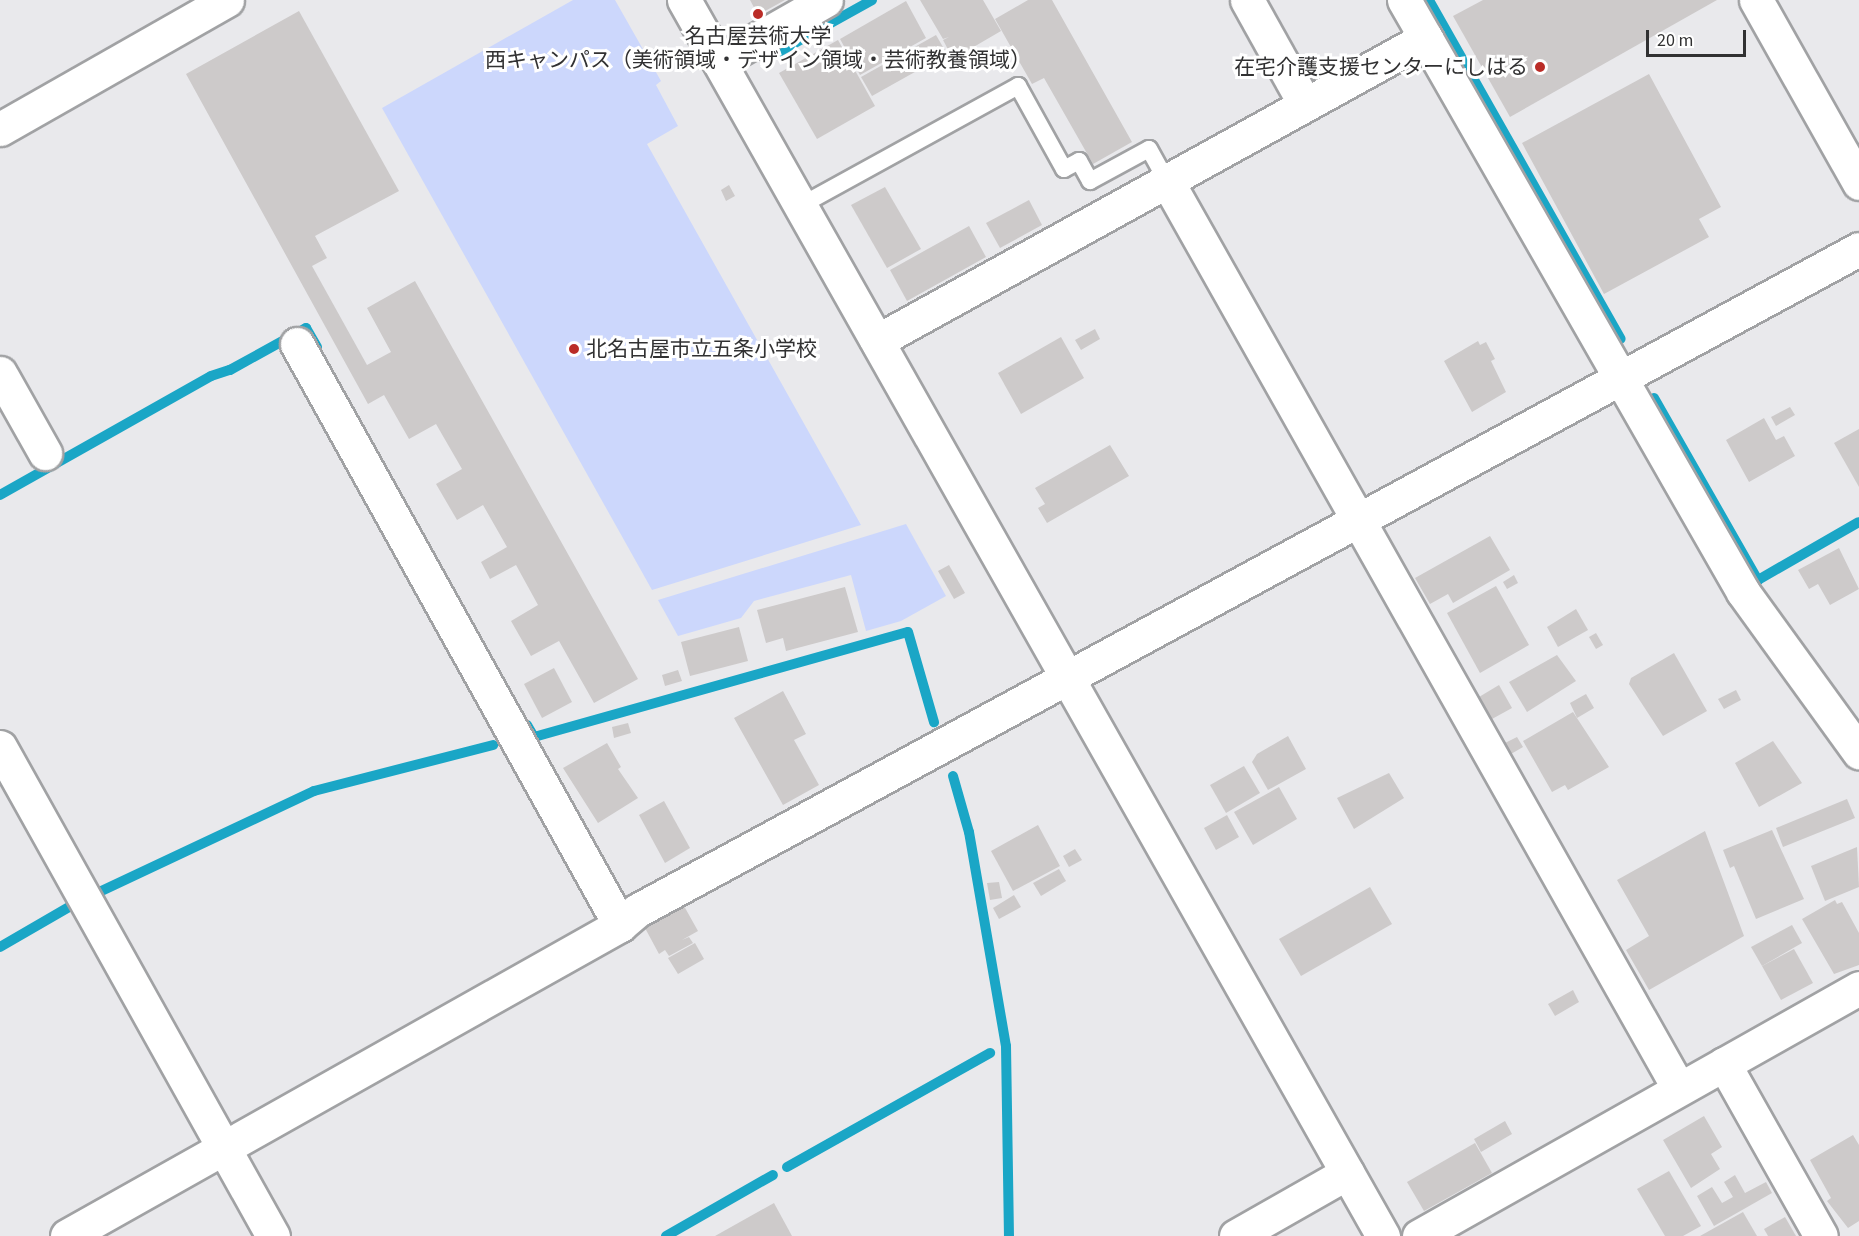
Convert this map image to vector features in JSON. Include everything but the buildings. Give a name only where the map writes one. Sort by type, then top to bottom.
[{"type":"street","points":[[0,129],[227,0]]},
{"type":"street","points":[[684,0],[1383,1236]]},
{"type":"street","points":[[718,61],[826,0]]},
{"type":"street","points":[[1247,0],[1305,104]]},
{"type":"street","points":[[1404,0],[1743,592],[1859,752]]},
{"type":"street","points":[[1756,0],[1859,183]]},
{"type":"street","points":[[877,341],[1426,38]]},
{"type":"street","points":[[1167,181],[1679,1089]]},
{"type":"street","points":[[67,1236],[620,925],[638,910],[1066,676],[1859,249]]},
{"type":"street","points":[[297,344],[620,925]]},
{"type":"street","points":[[0,373],[45,453]]},
{"type":"street","points":[[0,747],[273,1236]]},
{"type":"street","points":[[1419,1236],[1859,988]]},
{"type":"street","points":[[1724,1064],[1821,1236]]},
{"type":"street","points":[[1236,1236],[1347,1173]]},
{"type":"lane","points":[[800,206],[1018,86],[1064,170],[1079,161],[1090,181],[1149,149],[1167,181]]},
{"type":"shaded area","points":[[573,0],[615,0],[661,81],[656,85],[678,126],[647,144],[861,525],[652,590],[382,108]]},
{"type":"shaded area","points":[[906,524],[946,596],[901,621],[866,631],[851,575],[754,601],[741,618],[678,636],[658,600]]},
{"type":"waterway","points":[[768,58],[872,0]]},
{"type":"waterway","points":[[1430,2],[1621,339]]},
{"type":"waterway","points":[[0,495],[211,376],[230,370],[306,328],[317,347]]},
{"type":"waterway","points":[[1654,398],[1758,580],[1859,522]]},
{"type":"waterway","points":[[527,725],[534,737],[908,632],[934,722]]},
{"type":"waterway","points":[[95,894],[314,791],[493,745]]},
{"type":"waterway","points":[[953,776],[969,832],[1006,1046],[1009,1236]]},
{"type":"waterway","points":[[0,947],[76,903]]},
{"type":"waterway","points":[[787,1167],[990,1053]]},
{"type":"waterway","points":[[666,1236],[773,1175]]},
{"type":"place","name":"名古屋芸術大学 西キャンパス（美術領域・デザイン領域・芸術教養領域）","points":[[758,14]]},
{"type":"place","name":"在宅介護支援センターにしはる","points":[[1540,67]]},
{"type":"place","name":"北名古屋市立五条小学校","points":[[574,349]]}]
